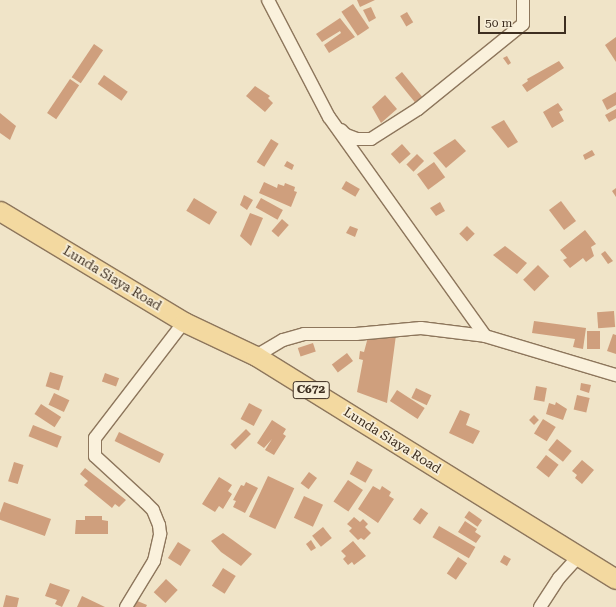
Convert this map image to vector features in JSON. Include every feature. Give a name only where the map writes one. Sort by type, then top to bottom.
[{"type":"main road","name":"Lunda Siaya Road","points":[[0,211],[184,322],[256,356],[616,579]]},
{"type":"street","points":[[268,0],[329,117],[485,336]]},
{"type":"street","points":[[329,117],[346,135],[357,139],[370,139],[388,129],[418,109],[523,24],[523,0]]},
{"type":"street","points":[[126,607],[154,561],[160,534],[159,525],[153,510],[95,456],[95,438],[184,322]]},
{"type":"street","points":[[256,356],[283,340],[304,334],[356,334],[421,328],[485,336],[616,375]]},
{"type":"street","points":[[540,607],[559,578],[580,556]]},
{"type":"building","points":[[357,0],[375,0],[360,7]]},
{"type":"building","points":[[353,4],[369,28],[358,36],[341,12]]},
{"type":"building","points":[[371,7],[376,18],[369,22],[363,10]]},
{"type":"building","points":[[407,12],[413,22],[406,26],[400,16]]},
{"type":"building","points":[[340,18],[355,37],[329,53],[324,45],[341,33],[340,31],[322,42],[316,34]]},
{"type":"building","points":[[616,37],[616,62],[605,45]]},
{"type":"building","points":[[94,44],[103,50],[81,83],[72,77]]},
{"type":"building","points":[[507,56],[511,63],[508,65],[503,58]]},
{"type":"building","points":[[559,61],[564,68],[527,92],[522,85],[528,81],[527,79]]},
{"type":"building","points":[[402,72],[422,97],[415,103],[395,78]]},
{"type":"building","points":[[104,75],[128,92],[121,101],[98,84]]},
{"type":"building","points":[[70,79],[79,85],[56,119],[47,113]]},
{"type":"building","points":[[255,86],[270,96],[268,98],[273,103],[265,112],[246,96]]},
{"type":"building","points":[[616,92],[616,105],[607,110],[602,100]]},
{"type":"building","points":[[385,95],[397,109],[381,123],[372,107]]},
{"type":"building","points":[[558,103],[563,110],[559,112],[564,121],[552,128],[543,112]]},
{"type":"building","points":[[616,109],[616,118],[609,122],[605,115]]},
{"type":"building","points":[[0,113],[16,126],[10,140],[0,133]]},
{"type":"building","points":[[504,120],[518,142],[508,148],[491,127]]},
{"type":"building","points":[[271,139],[279,144],[264,167],[257,162]]},
{"type":"building","points":[[455,139],[466,151],[446,168],[433,153]]},
{"type":"building","points":[[402,144],[411,154],[400,164],[391,154]]},
{"type":"building","points":[[592,150],[595,155],[585,160],[583,155]]},
{"type":"building","points":[[417,154],[424,161],[413,172],[406,165]]},
{"type":"building","points":[[287,161],[294,165],[292,170],[284,166]]},
{"type":"building","points":[[434,162],[445,177],[428,190],[417,174]]},
{"type":"building","points":[[346,181],[360,189],[355,197],[342,189]]},
{"type":"building","points":[[264,182],[277,188],[278,184],[284,186],[285,183],[295,187],[294,191],[297,192],[291,207],[259,193]]},
{"type":"building","points":[[616,188],[616,197],[612,191]]},
{"type":"building","points":[[244,195],[253,200],[247,210],[240,205]]},
{"type":"building","points":[[194,198],[217,212],[209,225],[186,211]]},
{"type":"building","points":[[261,198],[283,210],[278,220],[256,208]]},
{"type":"building","points":[[561,201],[576,221],[564,230],[549,210]]},
{"type":"building","points":[[440,202],[445,211],[436,216],[430,208]]},
{"type":"building","points":[[250,213],[263,218],[251,246],[240,236]]},
{"type":"building","points":[[282,219],[289,225],[278,237],[272,231]]},
{"type":"building","points":[[350,226],[358,229],[355,237],[346,233]]},
{"type":"building","points":[[467,226],[475,234],[467,242],[459,234]]},
{"type":"building","points":[[585,230],[596,244],[591,247],[594,256],[586,262],[583,258],[570,268],[563,260],[567,258],[560,250]]},
{"type":"building","points":[[505,246],[527,263],[517,274],[493,255]]},
{"type":"building","points":[[605,251],[613,261],[608,264],[601,254]]},
{"type":"building","points":[[538,265],[549,276],[534,291],[523,280]]},
{"type":"building","points":[[614,311],[615,327],[598,328],[597,312]]},
{"type":"building","points":[[534,321],[586,328],[583,349],[573,347],[575,339],[532,333]]},
{"type":"building","points":[[587,331],[600,331],[600,349],[587,349]]},
{"type":"building","points":[[613,334],[616,335],[616,354],[607,351]]},
{"type":"building","points":[[396,335],[387,403],[357,392],[363,360],[359,359],[360,351],[364,352],[368,337]]},
{"type":"building","points":[[313,343],[316,352],[301,357],[298,348]]},
{"type":"building","points":[[347,353],[353,361],[338,372],[332,364]]},
{"type":"building","points":[[50,372],[63,376],[59,390],[46,386]]},
{"type":"building","points":[[105,373],[119,378],[116,387],[102,381]]},
{"type":"building","points":[[581,383],[591,385],[589,393],[580,390]]},
{"type":"building","points":[[536,386],[547,388],[544,402],[534,400]]},
{"type":"building","points":[[416,388],[431,395],[427,405],[411,398]]},
{"type":"building","points":[[397,390],[425,408],[418,419],[390,401]]},
{"type":"building","points":[[54,393],[69,400],[64,412],[49,405]]},
{"type":"building","points":[[577,395],[590,398],[586,413],[574,410]]},
{"type":"building","points":[[556,402],[567,409],[563,420],[546,414],[549,403],[555,405]]},
{"type":"building","points":[[249,403],[262,410],[254,426],[241,419]]},
{"type":"building","points":[[41,404],[61,417],[55,427],[34,414]]},
{"type":"building","points":[[460,410],[470,414],[466,425],[480,431],[473,444],[449,433]]},
{"type":"building","points":[[534,415],[539,420],[534,425],[529,420]]},
{"type":"building","points":[[543,419],[556,427],[547,441],[534,433]]},
{"type":"building","points":[[272,420],[286,429],[283,434],[286,436],[274,455],[265,450],[272,439],[264,448],[257,443]]},
{"type":"building","points":[[33,425],[62,437],[57,448],[29,436]]},
{"type":"building","points":[[246,429],[251,434],[235,450],[230,445]]},
{"type":"building","points":[[119,432],[164,454],[160,463],[115,441]]},
{"type":"building","points":[[557,439],[572,451],[563,462],[548,450]]},
{"type":"building","points":[[546,455],[559,465],[549,477],[536,468]]},
{"type":"building","points":[[582,460],[594,470],[582,484],[575,478],[577,475],[572,471]]},
{"type":"building","points":[[357,461],[373,470],[365,483],[350,474]]},
{"type":"building","points":[[14,462],[24,465],[18,484],[8,481]]},
{"type":"building","points":[[85,468],[126,500],[119,507],[115,504],[112,508],[84,485],[88,481],[80,474]]},
{"type":"building","points":[[309,472],[317,478],[309,489],[301,483]]},
{"type":"building","points":[[268,476],[294,488],[275,529],[249,517]]},
{"type":"building","points":[[219,477],[232,485],[228,491],[232,494],[223,509],[219,506],[215,512],[202,504]]},
{"type":"building","points":[[348,480],[363,490],[348,512],[333,502]]},
{"type":"building","points":[[246,482],[258,488],[245,513],[233,507],[236,501],[233,500],[241,485],[244,486]]},
{"type":"building","points":[[373,486],[380,490],[382,486],[391,492],[389,496],[394,499],[378,523],[358,509]]},
{"type":"building","points":[[304,496],[323,505],[313,527],[294,518]]},
{"type":"building","points":[[4,502],[51,519],[45,536],[0,520],[0,513]]},
{"type":"building","points":[[421,508],[428,513],[420,525],[413,519]]},
{"type":"building","points":[[469,511],[482,520],[478,527],[464,518]]},
{"type":"building","points":[[85,516],[102,516],[102,520],[108,521],[108,534],[75,534],[76,520],[85,520]]},
{"type":"building","points":[[354,517],[360,522],[363,519],[368,524],[365,527],[371,533],[364,540],[361,538],[358,540],[349,531],[352,528],[347,524]]},
{"type":"building","points":[[465,521],[477,529],[475,532],[481,536],[476,543],[458,532]]},
{"type":"building","points":[[439,526],[475,547],[469,558],[432,537]]},
{"type":"building","points":[[323,527],[332,538],[321,547],[312,536]]},
{"type":"building","points":[[223,533],[252,554],[241,566],[221,552],[211,541]]},
{"type":"building","points":[[311,540],[316,548],[311,551],[306,544]]},
{"type":"building","points":[[353,541],[366,556],[354,565],[352,562],[348,565],[343,559],[346,556],[341,551]]},
{"type":"building","points":[[178,542],[191,550],[181,566],[168,558]]},
{"type":"building","points":[[504,555],[511,559],[507,566],[500,562]]},
{"type":"building","points":[[458,557],[467,563],[456,580],[447,574]]},
{"type":"building","points":[[223,568],[236,576],[225,594],[212,586]]},
{"type":"building","points":[[166,579],[178,590],[165,603],[154,592]]},
{"type":"building","points":[[50,583],[70,590],[62,607],[55,604],[57,600],[45,596]]},
{"type":"building","points":[[6,595],[19,598],[17,607],[3,607]]},
{"type":"building","points":[[82,596],[105,607],[77,607]]},
{"type":"building","points":[[135,600],[147,605],[146,607],[132,607]]}]
